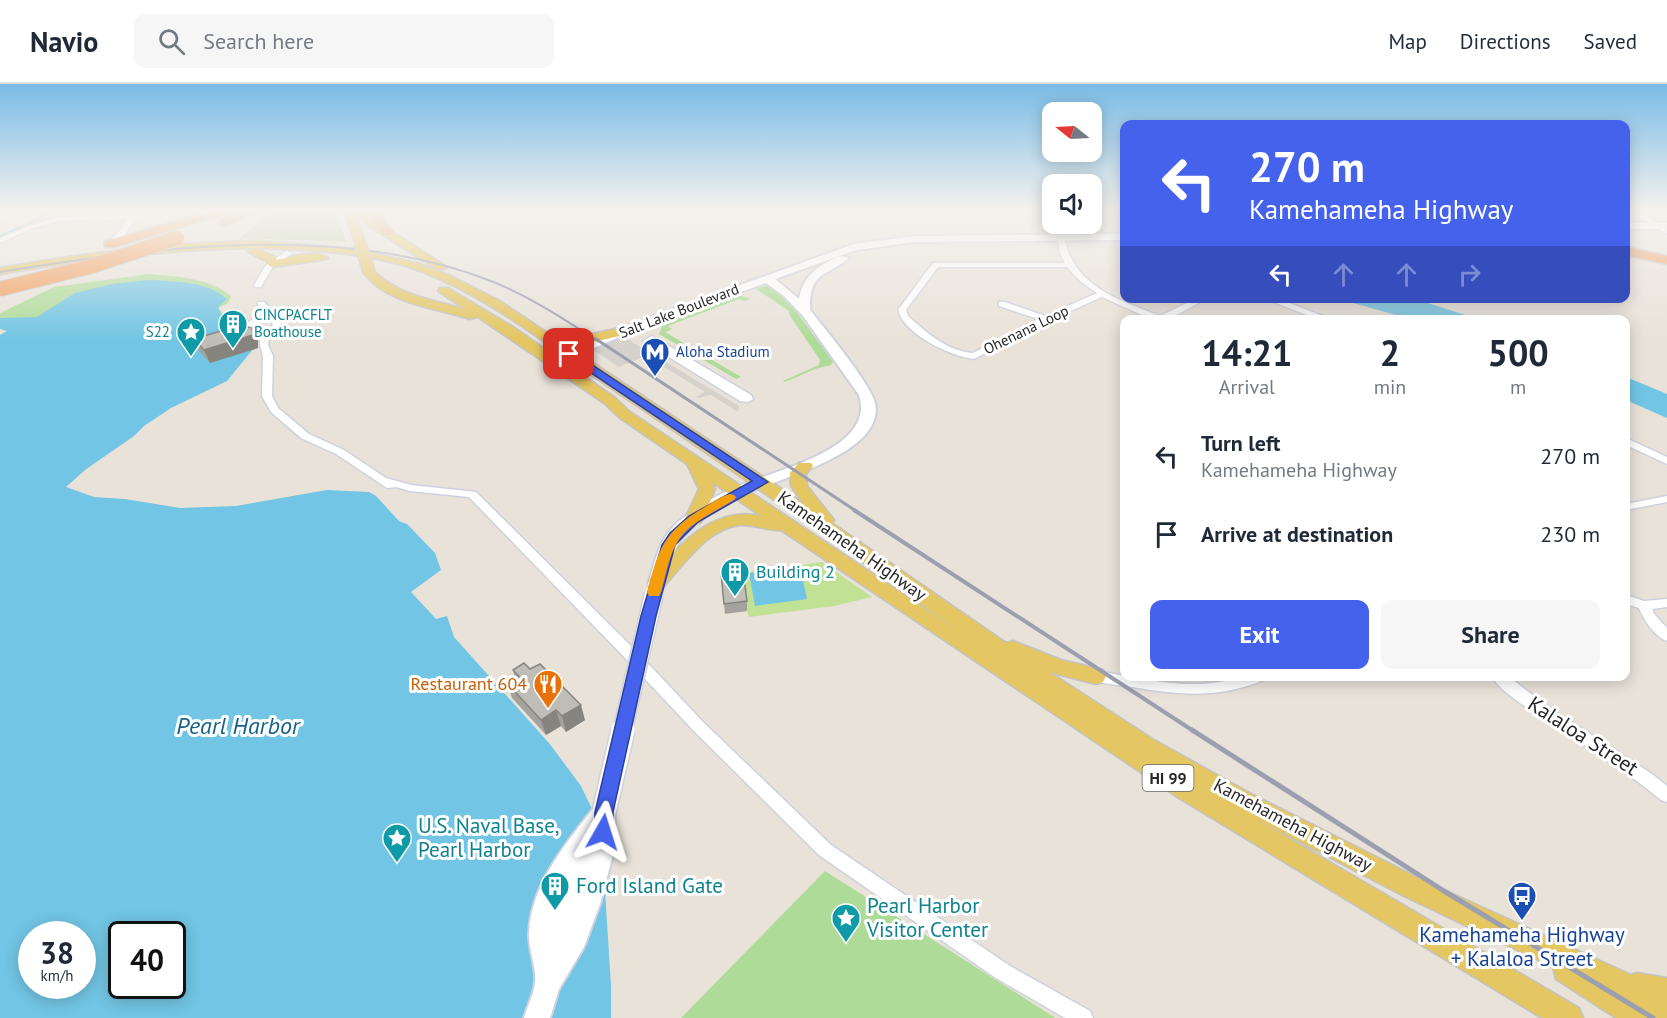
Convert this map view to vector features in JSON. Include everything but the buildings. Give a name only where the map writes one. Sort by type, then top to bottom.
[{"type":"highway","points":[[0,289],[92,266],[133,253]]},
{"type":"highway","points":[[1637,253],[1667,260]]},
{"type":"main road","points":[[0,271],[75,253]]},
{"type":"main road","name":"Kamehameha Highway","points":[[0,271],[124,253]]},
{"type":"main road","name":"Kamehameha Highway","points":[[0,271],[153,254],[201,253]]},
{"type":"main road","points":[[257,253],[270,259],[273,264],[302,258],[335,257]]},
{"type":"main road","name":"Kamehameha Highway","points":[[283,253],[335,257],[376,264],[414,275],[469,305],[609,400],[625,415],[1044,699],[1187,791],[1560,1014]]},
{"type":"main road","name":"Kamehameha Highway","points":[[354,253],[416,266],[448,279],[494,303],[762,482],[966,627],[1146,746],[1245,802],[1492,925],[1604,976],[1667,1010]]},
{"type":"main road","points":[[363,253],[369,272],[381,285],[508,330]]},
{"type":"main road","points":[[421,253],[476,288],[494,303]]},
{"type":"main road","name":"Salt Lake Boulevard","points":[[569,354],[624,331],[836,253]]},
{"type":"main road","name":"Salt Lake Boulevard","points":[[804,312],[804,291],[810,281],[831,264],[866,253]]},
{"type":"main road","points":[[537,1018],[566,912],[604,812],[656,587],[669,545],[674,536],[694,519],[738,492],[805,466],[848,444],[867,422],[869,411],[867,397],[786,290],[766,278]]},
{"type":"main road","points":[[546,338],[585,340],[624,331]]},
{"type":"main road","points":[[561,368],[562,360],[569,354]]},
{"type":"main road","points":[[609,400],[642,416],[731,474],[744,480],[762,482]]},
{"type":"main road","points":[[684,455],[699,471],[707,489],[694,519]]},
{"type":"main road","points":[[805,466],[797,476],[799,486],[836,533]]},
{"type":"main road","points":[[656,587],[688,546],[718,524],[738,519],[758,519],[797,532]]},
{"type":"main road","points":[[966,627],[993,637],[1027,655],[1096,676]]},
{"type":"main road","points":[[1492,925],[1642,1018]]},
{"type":"main road","points":[[1604,976],[1651,991],[1667,992]]},
{"type":"street","points":[[258,285],[273,264],[290,253]]},
{"type":"street","points":[[1065,253],[1070,265],[1082,280],[1102,294],[1120,302]]},
{"type":"street","name":"Ohenana Loop","points":[[1070,265],[936,265],[902,310],[904,317],[961,356],[974,356],[1045,319],[1102,294]]},
{"type":"street","points":[[1122,303],[1150,315]]},
{"type":"street","points":[[1171,315],[1194,303]]},
{"type":"street","points":[[1281,303],[1313,314]]},
{"type":"street","points":[[261,304],[275,318],[277,325],[265,337],[264,345],[268,356],[267,396],[274,410],[305,436],[340,452],[386,481],[395,490],[406,494],[471,495],[479,501],[698,726],[825,850],[1003,972],[1083,1018]]},
{"type":"street","points":[[1002,304],[1045,319]]},
{"type":"street","points":[[265,337],[251,334],[245,329],[261,319],[275,318]]},
{"type":"street","points":[[652,339],[748,398],[743,399],[647,340],[652,339]]},
{"type":"street","points":[[1630,443],[1667,461]]},
{"type":"street","points":[[1630,506],[1667,499]]},
{"type":"street","points":[[1630,600],[1644,605],[1667,603]]},
{"type":"street","points":[[1644,605],[1649,618],[1667,636]]},
{"type":"street","points":[[1096,676],[1120,679]]},
{"type":"street","points":[[1134,681],[1220,690],[1245,681]]},
{"type":"street","name":"Kalaloa Street","points":[[1504,681],[1534,706],[1643,774],[1667,795]]},
{"type":"green space","points":[[149,274],[202,281],[222,290],[231,296],[228,303],[218,308],[229,319],[226,322],[51,317],[0,321],[0,313],[54,287]]},
{"type":"green space","points":[[769,285],[780,289],[833,362],[831,365],[783,381],[819,365],[820,360],[789,311],[756,289]]},
{"type":"green space","points":[[738,295],[751,299],[744,301],[739,299],[668,326],[672,329],[665,332],[741,377],[736,379],[659,334],[663,323]]},
{"type":"green space","points":[[822,562],[872,597],[834,606],[749,617],[747,611],[725,613],[742,573]]},
{"type":"green space","name":"Pearl Harbor Visitor Center","points":[[825,871],[1054,1017],[1055,1018],[681,1018]]},
{"type":"shaded area","points":[[624,337],[739,406],[738,412],[711,395],[696,397],[705,392],[646,356],[619,367],[592,349]]},
{"type":"water","name":"Pearl Harbor","points":[[149,280],[200,285],[227,299],[218,307],[223,319],[239,325],[254,348],[227,381],[171,408],[85,470],[66,487],[94,497],[125,499],[180,508],[236,506],[327,490],[369,492],[376,496],[399,521],[407,524],[435,553],[441,570],[411,592],[436,619],[447,616],[454,637],[549,743],[581,786],[601,828],[611,1018],[0,1018],[0,335],[7,331],[0,329],[0,318],[37,317],[75,293],[112,284]]},
{"type":"water","points":[[1353,303],[1428,303],[1465,315],[1396,315]]},
{"type":"water","points":[[1630,379],[1667,394],[1667,418],[1630,402]]},
{"type":"water","points":[[800,567],[807,599],[755,606],[749,573]]},
{"type":"railway","points":[[0,272],[143,253]]},
{"type":"railway","points":[[381,253],[433,263],[491,281],[533,301],[598,341]]},
{"type":"railway","points":[[596,339],[856,511]]},
{"type":"railway","points":[[854,510],[1195,732]]},
{"type":"railway","points":[[1192,730],[1444,891],[1653,1018]]},
{"type":"slow traffic","points":[[654,592],[664,556],[674,536],[694,519],[730,497]]},
{"type":"place","name":"CINCPACFLT Boathouse","points":[[233,350]]},
{"type":"place","name":"S22","points":[[191,358]]},
{"type":"place","name":"Aloha Stadium","points":[[655,378]]},
{"type":"place","name":"Building 2","points":[[735,598]]},
{"type":"place","name":"Restaurant 604","points":[[548,710]]},
{"type":"place","name":"U.S. Naval Base, Pearl Harbor","points":[[397,864]]},
{"type":"place","name":"Ford Island Gate","points":[[555,912]]},
{"type":"place","name":"Kamehameha Highway + Kalaloa Street","points":[[1522,922]]},
{"type":"place","name":"Pearl Harbor Visitor Center","points":[[846,944]]},
{"type":"route","points":[[569,354],[762,482],[738,492],[694,519],[674,536],[664,556],[604,812],[603,832]]}]
